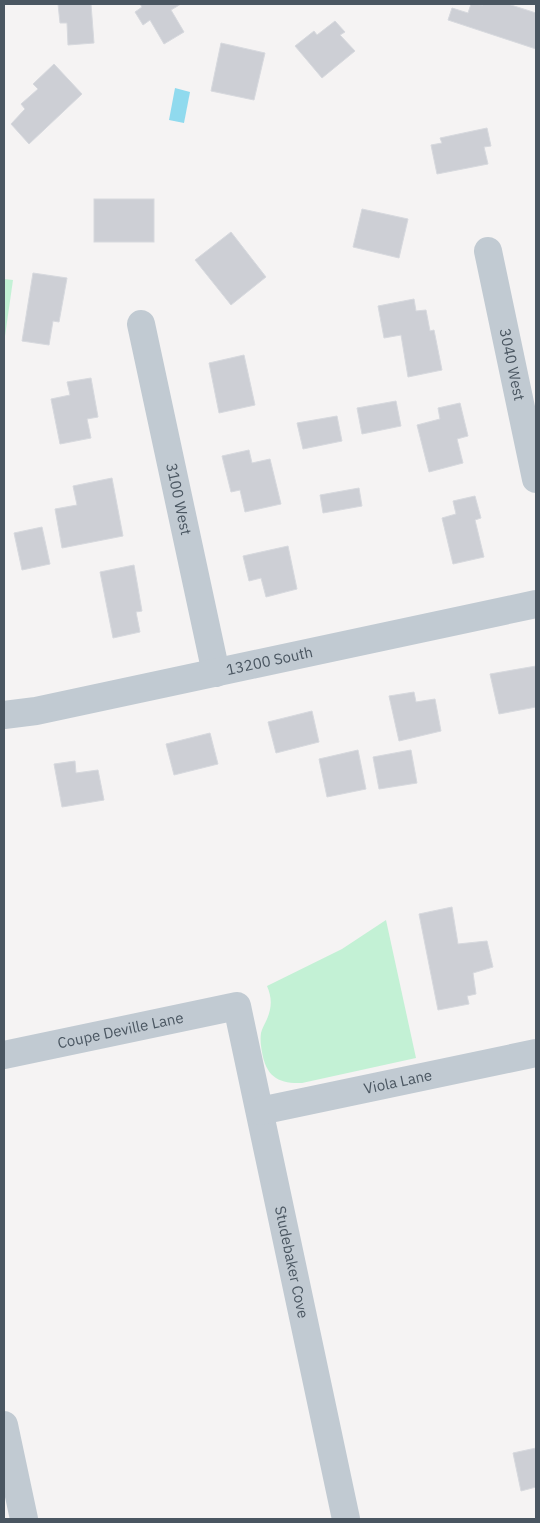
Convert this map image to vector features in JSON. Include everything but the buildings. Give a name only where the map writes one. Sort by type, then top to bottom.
[{"type":"street","name":"3040 West","points":[[488,251],[536,479]]},
{"type":"street","name":"3100 West","points":[[142,324],[216,673]]},
{"type":"street","name":"13200 South","points":[[4,715],[36,711],[536,604]]},
{"type":"street","name":"Coupe Deville Lane","points":[[4,1055],[237,1006]]},
{"type":"street","name":"Studebaker Cove","points":[[237,1006],[346,1519]]},
{"type":"street","name":"Viola Lane","points":[[260,1111],[536,1053]]},
{"type":"street","points":[[4,1424],[24,1519]]},
{"type":"green space","points":[[4,279],[13,280],[4,343]]},
{"type":"green space","points":[[386,920],[416,1058],[302,1083],[287,1082],[275,1077],[270,1073],[264,1061],[261,1043],[261,1031],[271,1006],[267,986],[342,949]]},
{"type":"water","points":[[175,88],[190,92],[184,123],[169,120]]}]
